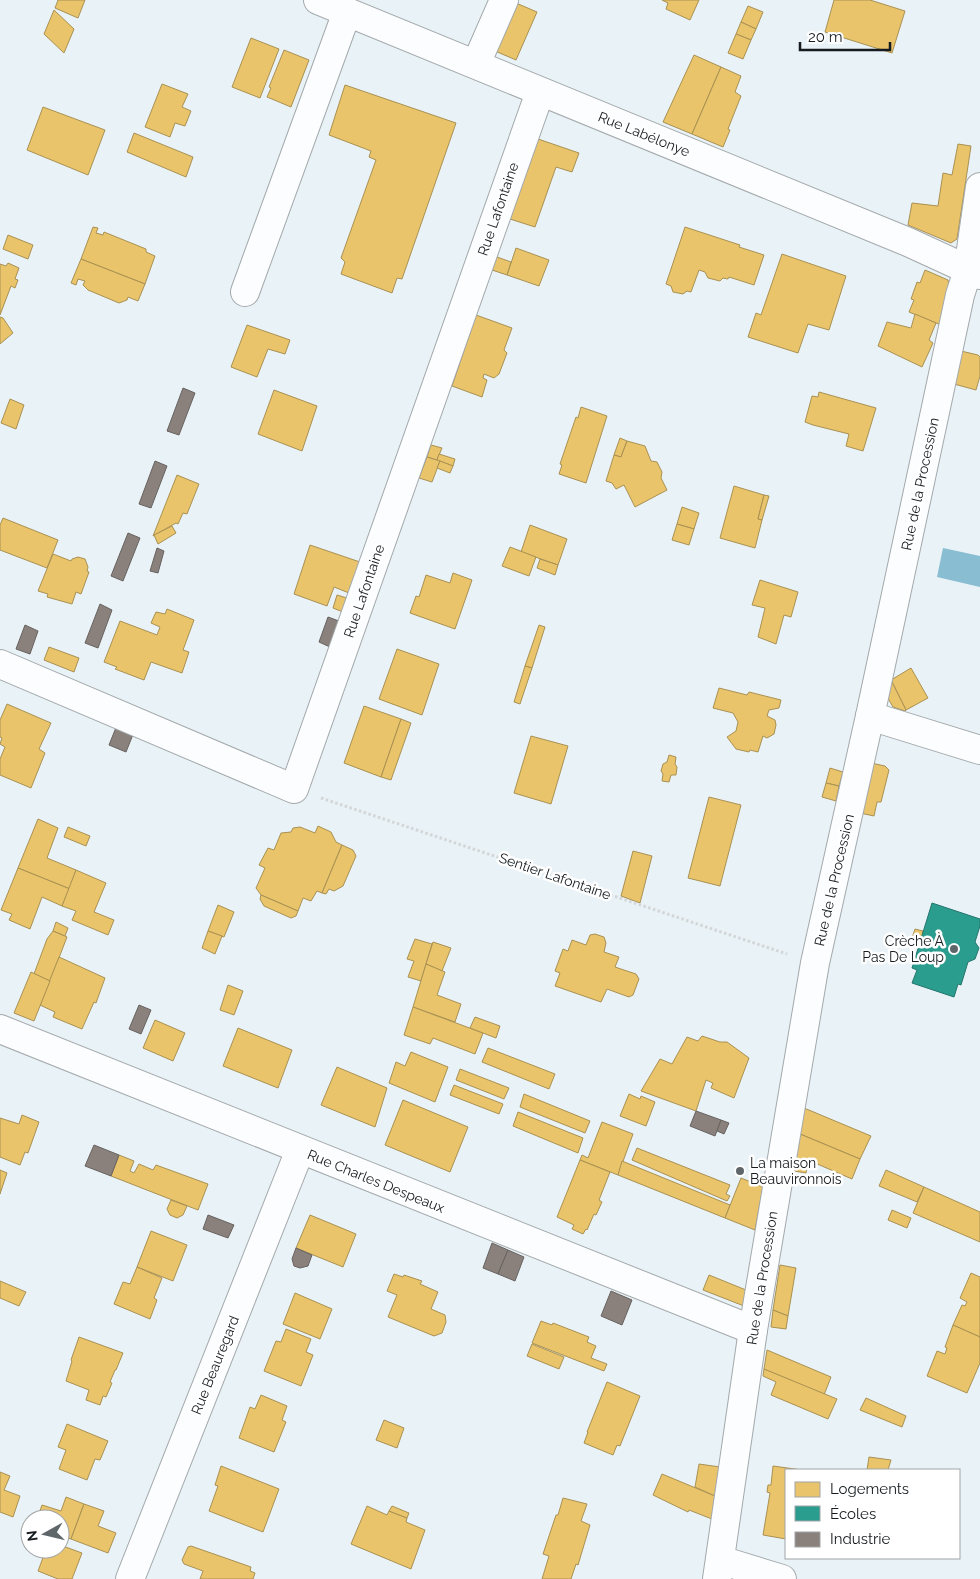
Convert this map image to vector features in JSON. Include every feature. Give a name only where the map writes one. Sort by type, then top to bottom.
[{"type":"street","name":"Rue Labélonye","points":[[318,0],[908,242],[974,273]]},
{"type":"street","points":[[476,64],[504,0]]},
{"type":"street","points":[[244,292],[347,12]]},
{"type":"street","name":"Rue Lafontaine","points":[[294,789],[540,92]]},
{"type":"street","name":"Rue de la Procession","points":[[719,1570],[753,1330],[815,963],[958,305],[974,273],[980,186]]},
{"type":"street","points":[[0,664],[294,789]]},
{"type":"street","points":[[870,716],[980,750]]},
{"type":"street","name":"Rue Charles Despeaux","points":[[0,1029],[753,1330]]},
{"type":"street","name":"Rue Beauregard","points":[[130,1579],[300,1150]]},
{"type":"street","points":[[719,1570],[782,1579]]},
{"type":"path","name":"Sentier Lafontaine","points":[[294,789],[815,963]]},
{"type":"water","points":[[943,548],[980,556],[980,587],[937,577]]},
{"type":"building: Logements","points":[[58,0],[85,0],[78,18],[55,8]]},
{"type":"building: Logements","points":[[662,0],[699,0],[690,20],[666,9],[668,3]]},
{"type":"building: Logements","points":[[834,0],[870,0],[905,11],[892,53],[825,32]]},
{"type":"building: Logements","points":[[516,3],[537,12],[516,60],[495,51]]},
{"type":"building: Logements","points":[[748,6],[763,12],[756,29],[741,22]]},
{"type":"building: Logements","points":[[54,10],[74,29],[64,53],[44,34]]},
{"type":"building: Logements","points":[[741,22],[756,29],[751,40],[736,34]]},
{"type":"building: Logements","points":[[736,34],[751,40],[743,59],[728,53]]},
{"type":"building: Logements","points":[[251,38],[279,49],[260,98],[232,87]]},
{"type":"building: Logements","points":[[284,50],[309,60],[291,107],[267,97],[271,88],[269,87]]},
{"type":"building: Logements","points":[[694,55],[721,67],[692,134],[663,122]]},
{"type":"building: Logements","points":[[721,67],[741,76],[735,92],[741,96],[723,147],[692,134]]},
{"type":"building: Logements","points":[[162,84],[188,94],[182,107],[191,111],[185,126],[175,123],[170,137],[145,127]]},
{"type":"building: Logements","points":[[345,85],[456,123],[402,279],[397,278],[392,293],[341,274],[345,262],[341,258],[376,160],[369,157],[371,151],[329,135]]},
{"type":"building: Logements","points":[[43,107],[105,130],[88,175],[27,150]]},
{"type":"building: Logements","points":[[134,133],[193,157],[186,177],[127,152]]},
{"type":"building: Logements","points":[[538,139],[579,153],[572,172],[556,167],[535,227],[510,219]]},
{"type":"building: Logements","points":[[958,144],[971,146],[957,239],[951,243],[908,225],[912,203],[938,206],[943,173],[952,175]]},
{"type":"building: Logements","points":[[93,227],[98,228],[96,233],[103,235],[104,232],[146,249],[146,252],[155,256],[145,284],[81,259]]},
{"type":"building: Logements","points":[[685,227],[764,255],[754,285],[729,277],[728,279],[723,278],[720,281],[708,278],[705,272],[699,270],[691,292],[687,291],[683,294],[673,292],[671,286],[666,284]]},
{"type":"building: Logements","points":[[8,235],[33,245],[28,259],[3,249]]},
{"type":"building: Logements","points":[[516,248],[549,260],[539,286],[507,275]]},
{"type":"building: Logements","points":[[782,254],[846,276],[829,330],[808,324],[798,353],[748,337],[756,313],[761,315]]},
{"type":"building: Logements","points":[[497,257],[511,262],[507,275],[492,270]]},
{"type":"building: Logements","points":[[81,259],[145,284],[138,301],[128,297],[127,300],[119,303],[88,290],[83,285],[85,281],[78,279],[76,285],[71,283]]},
{"type":"building: Logements","points":[[8,263],[19,268],[15,279],[18,280],[15,288],[11,286],[0,315],[0,264],[6,266]]},
{"type":"building: Logements","points":[[925,270],[948,280],[949,285],[941,325],[909,312],[914,300],[911,299],[917,282],[920,283]]},
{"type":"building: Logements","points":[[915,314],[936,323],[929,340],[933,343],[922,367],[878,346],[887,322],[911,328]]},
{"type":"building: Logements","points":[[476,315],[512,328],[504,350],[507,353],[499,374],[494,378],[484,374],[483,378],[487,380],[482,397],[452,386]]},
{"type":"building: Logements","points":[[0,317],[3,318],[13,333],[0,344]]},
{"type":"building: Logements","points":[[247,325],[290,340],[285,354],[268,349],[257,377],[231,367]]},
{"type":"building: Logements","points":[[961,351],[980,357],[980,376],[976,390],[954,384]]},
{"type":"building: Logements","points":[[274,390],[317,406],[302,451],[258,434]]},
{"type":"building: Logements","points":[[819,392],[876,408],[863,451],[846,446],[849,434],[805,422],[812,396],[818,397]]},
{"type":"building: Logements","points":[[10,399],[24,405],[16,429],[1,423]]},
{"type":"building: Logements","points":[[581,407],[607,416],[586,483],[559,474],[562,465],[560,464]]},
{"type":"building: Logements","points":[[620,438],[627,441],[621,457],[614,455]]},
{"type":"building: Logements","points":[[627,441],[645,446],[651,461],[657,462],[662,472],[661,478],[667,490],[635,507],[624,485],[616,489],[612,483],[606,481],[614,455],[621,457]]},
{"type":"building: Logements","points":[[431,445],[442,448],[437,460],[427,457]]},
{"type":"building: Logements","points":[[439,454],[455,459],[453,466],[437,460]]},
{"type":"building: Logements","points":[[427,457],[440,461],[432,482],[419,478]]},
{"type":"building: Logements","points":[[440,461],[453,466],[450,473],[437,468]]},
{"type":"building: Logements","points":[[177,475],[199,484],[187,514],[183,513],[178,524],[176,523],[153,536]]},
{"type":"building: Logements","points":[[734,486],[764,495],[758,519],[762,520],[755,548],[720,538]]},
{"type":"building: Logements","points":[[764,495],[769,496],[762,520],[758,519]]},
{"type":"building: Logements","points":[[682,507],[699,513],[694,529],[677,524]]},
{"type":"building: Logements","points":[[3,518],[58,540],[47,568],[0,550],[0,525]]},
{"type":"building: Logements","points":[[677,524],[694,529],[689,545],[672,540]]},
{"type":"building: Logements","points":[[530,525],[567,539],[558,565],[521,552]]},
{"type":"building: Logements","points":[[172,526],[176,533],[158,544],[154,535]]},
{"type":"building: Logements","points":[[310,545],[360,562],[349,593],[334,587],[327,606],[294,594]]},
{"type":"building: Logements","points":[[510,547],[536,557],[529,576],[502,566]]},
{"type":"building: Logements","points":[[53,554],[71,561],[78,557],[85,559],[88,567],[87,571],[89,572],[81,594],[76,592],[72,604],[47,597],[48,594],[38,591]]},
{"type":"building: Logements","points":[[540,559],[558,565],[555,575],[537,568]]},
{"type":"building: Logements","points":[[453,573],[472,580],[455,629],[410,613],[416,596],[419,597],[426,575],[450,583]]},
{"type":"building: Logements","points":[[760,580],[798,592],[791,617],[784,615],[776,644],[758,637],[765,608],[752,605]]},
{"type":"building: Logements","points":[[337,595],[347,598],[343,612],[333,608]]},
{"type":"building: Logements","points":[[167,609],[194,620],[183,650],[189,652],[182,673],[151,662],[144,680],[115,669],[117,667],[104,662],[120,621],[157,635],[160,627],[151,623],[156,612],[165,614]]},
{"type":"building: Logements","points":[[539,625],[545,627],[532,668],[525,666]]},
{"type":"building: Logements","points":[[49,647],[79,658],[74,672],[44,660]]},
{"type":"building: Logements","points":[[397,649],[439,664],[422,715],[379,699]]},
{"type":"building: Logements","points":[[525,666],[532,668],[520,704],[514,702]]},
{"type":"building: Logements","points":[[911,668],[928,698],[906,710],[891,680]]},
{"type":"building: Logements","points":[[891,680],[905,711],[893,707],[886,695]]},
{"type":"building: Logements","points":[[719,688],[747,695],[749,692],[781,700],[779,708],[769,710],[767,716],[775,720],[774,734],[767,738],[763,736],[758,752],[736,749],[727,737],[736,731],[738,722],[733,713],[713,708]]},
{"type":"building: Logements","points":[[7,704],[51,723],[39,749],[45,753],[31,788],[0,775],[0,759],[5,747],[0,744],[2,738],[0,737],[0,720]]},
{"type":"building: Logements","points":[[364,706],[401,719],[381,777],[344,763]]},
{"type":"building: Logements","points":[[401,719],[411,723],[391,780],[381,777]]},
{"type":"building: Logements","points":[[531,736],[568,746],[551,804],[514,793]]},
{"type":"building: Logements","points":[[669,755],[676,757],[675,764],[677,767],[676,775],[671,775],[669,782],[662,781],[663,774],[661,771]]},
{"type":"building: Logements","points":[[871,763],[885,766],[889,770],[881,802],[877,802],[874,816],[860,813]]},
{"type":"building: Logements","points":[[830,768],[843,772],[839,786],[826,783]]},
{"type":"building: Logements","points":[[826,783],[839,786],[836,801],[822,797]]},
{"type":"building: Logements","points":[[709,797],[741,805],[720,886],[688,878]]},
{"type":"building: Logements","points":[[38,819],[58,828],[47,858],[76,870],[70,889],[18,868]]},
{"type":"building: Logements","points":[[318,826],[331,832],[336,842],[342,845],[322,893],[317,891],[311,901],[303,898],[298,911],[261,895],[256,888],[265,868],[259,865],[268,848],[274,850],[281,833],[291,832],[293,828],[300,827],[315,833]]},
{"type":"building: Logements","points":[[68,827],[90,836],[86,846],[64,837]]},
{"type":"building: Logements","points":[[342,845],[353,850],[356,856],[343,886],[334,891],[329,889],[326,894],[322,893]]},
{"type":"building: Logements","points":[[633,851],[652,856],[640,903],[621,896]]},
{"type":"building: Logements","points":[[18,868],[70,889],[62,906],[42,897],[30,929],[9,920],[12,914],[1,910]]},
{"type":"building: Logements","points":[[76,870],[106,883],[94,912],[114,920],[108,935],[72,920],[76,911],[62,906]]},
{"type":"building: Logements","points":[[261,895],[298,911],[296,916],[291,918],[264,906],[260,899]]},
{"type":"building: Logements","points":[[218,905],[234,912],[224,937],[208,931]]},
{"type":"building: Logements","points":[[56,922],[68,928],[65,936],[53,931]]},
{"type":"building: Logements","points":[[915,929],[923,931],[921,941],[912,938]]},
{"type":"building: Logements","points":[[53,931],[67,937],[50,981],[34,974],[47,939]]},
{"type":"building: Logements","points":[[208,931],[222,936],[215,954],[202,948]]},
{"type":"building: Logements","points":[[595,934],[604,937],[606,943],[604,952],[619,957],[615,967],[636,974],[639,979],[633,995],[629,997],[607,989],[601,1002],[555,986],[560,973],[555,971],[563,949],[568,951],[572,940],[586,945],[590,935]]},
{"type":"building: Logements","points":[[415,939],[432,944],[421,981],[408,977],[414,961],[407,959]]},
{"type":"building: Logements","points":[[433,942],[451,948],[442,971],[426,964]]},
{"type":"building: Logements","points":[[59,957],[105,978],[96,1003],[94,1002],[82,1029],[53,1017],[55,1012],[40,1005]]},
{"type":"building: Logements","points":[[426,964],[445,972],[437,995],[461,1004],[455,1022],[413,1007]]},
{"type":"building: Logements","points":[[31,972],[50,981],[34,1021],[14,1013]]},
{"type":"building: Logements","points":[[228,985],[243,991],[234,1015],[220,1010]]},
{"type":"building: Logements","points":[[413,1007],[483,1033],[475,1054],[433,1038],[430,1044],[404,1035]]},
{"type":"building: Logements","points":[[475,1017],[500,1026],[496,1038],[470,1028]]},
{"type":"building: Logements","points":[[155,1020],[185,1033],[173,1061],[143,1048]]},
{"type":"building: Logements","points":[[238,1028],[292,1050],[278,1088],[223,1066]]},
{"type":"building: Logements","points":[[702,1036],[720,1042],[727,1042],[749,1058],[734,1098],[711,1088],[713,1083],[706,1080],[696,1111],[641,1091],[660,1059],[672,1064],[687,1037],[698,1041]]},
{"type":"building: Logements","points":[[488,1048],[555,1074],[549,1089],[482,1062]]},
{"type":"building: Logements","points":[[411,1052],[448,1067],[435,1102],[389,1083],[396,1062],[405,1066]]},
{"type":"building: Logements","points":[[337,1067],[387,1088],[375,1127],[321,1105]]},
{"type":"building: Logements","points":[[460,1069],[509,1088],[504,1099],[456,1080]]},
{"type":"building: Logements","points":[[454,1085],[503,1104],[499,1114],[450,1095]]},
{"type":"building: Logements","points":[[524,1094],[590,1121],[585,1133],[520,1107]]},
{"type":"building: Logements","points":[[629,1094],[640,1099],[641,1096],[655,1102],[646,1126],[620,1116]]},
{"type":"building: Logements","points":[[403,1100],[468,1127],[450,1172],[385,1145]]},
{"type":"building: Logements","points":[[804,1108],[871,1136],[860,1159],[800,1134]]},
{"type":"building: Logements","points":[[518,1112],[583,1138],[578,1153],[513,1126]]},
{"type":"building: Logements","points":[[22,1115],[39,1122],[28,1153],[25,1152],[20,1165],[0,1157],[0,1118],[19,1124]]},
{"type":"building: Logements","points":[[602,1122],[633,1134],[618,1175],[580,1160],[582,1155],[588,1158]]},
{"type":"building: Logements","points":[[800,1134],[860,1159],[852,1179],[808,1160],[806,1173],[794,1171]]},
{"type":"building: Logements","points":[[637,1148],[730,1185],[726,1194],[730,1196],[727,1201],[632,1160]]},
{"type":"building: Logements","points":[[119,1155],[134,1161],[130,1171],[134,1173],[139,1164],[153,1170],[156,1165],[208,1184],[198,1210],[111,1176]]},
{"type":"building: Logements","points":[[580,1160],[610,1172],[599,1200],[602,1202],[583,1234],[572,1229],[574,1225],[557,1217]]},
{"type":"building: Logements","points":[[622,1161],[730,1205],[725,1218],[618,1175]]},
{"type":"building: Logements","points":[[0,1170],[7,1173],[0,1194]]},
{"type":"building: Logements","points":[[886,1170],[924,1187],[917,1202],[879,1186]]},
{"type":"building: Logements","points":[[741,1178],[763,1187],[755,1230],[725,1218]]},
{"type":"building: Logements","points":[[924,1187],[980,1212],[980,1242],[913,1213]]},
{"type":"building: Logements","points":[[171,1200],[187,1206],[183,1215],[177,1218],[170,1215],[167,1209]]},
{"type":"building: Logements","points":[[892,1210],[911,1218],[907,1228],[888,1220]]},
{"type":"building: Logements","points":[[310,1215],[356,1234],[343,1267],[296,1248]]},
{"type":"building: Logements","points":[[151,1231],[187,1245],[173,1281],[137,1267]]},
{"type":"building: Logements","points":[[780,1265],[796,1268],[788,1316],[773,1310]]},
{"type":"building: Logements","points":[[137,1267],[162,1278],[154,1298],[157,1300],[150,1319],[114,1304],[123,1282],[130,1284]]},
{"type":"building: Logements","points":[[971,1273],[980,1277],[980,1337],[953,1325],[962,1305],[965,1306],[967,1302],[960,1298]]},
{"type":"building: Logements","points":[[394,1274],[422,1281],[420,1284],[438,1292],[431,1309],[445,1315],[446,1322],[442,1333],[434,1336],[388,1317],[397,1295],[387,1291]]},
{"type":"building: Logements","points":[[709,1275],[746,1290],[744,1306],[703,1290]]},
{"type":"building: Logements","points":[[0,1281],[26,1292],[19,1306],[0,1298]]},
{"type":"building: Logements","points":[[295,1293],[332,1309],[320,1339],[283,1324]]},
{"type":"building: Logements","points":[[773,1310],[788,1316],[786,1329],[771,1327]]},
{"type":"building: Logements","points":[[541,1321],[552,1325],[553,1323],[589,1337],[587,1342],[596,1346],[591,1358],[607,1364],[604,1371],[532,1343]]},
{"type":"building: Logements","points":[[953,1325],[980,1337],[980,1363],[967,1393],[927,1376],[937,1351],[945,1354],[947,1348],[945,1347]]},
{"type":"building: Logements","points":[[286,1329],[311,1339],[306,1352],[313,1355],[301,1386],[264,1371],[276,1341],[281,1342]]},
{"type":"building: Logements","points":[[79,1337],[123,1353],[110,1382],[112,1383],[106,1397],[103,1396],[100,1405],[86,1400],[89,1390],[66,1381]]},
{"type":"building: Logements","points":[[532,1344],[564,1357],[559,1369],[527,1356]]},
{"type":"building: Logements","points":[[767,1350],[831,1377],[824,1395],[764,1369]]},
{"type":"building: Logements","points":[[764,1369],[837,1399],[828,1419],[771,1395],[776,1382],[763,1376]]},
{"type":"building: Logements","points":[[607,1382],[640,1396],[620,1446],[617,1445],[613,1455],[584,1443]]},
{"type":"building: Logements","points":[[261,1395],[287,1406],[282,1420],[286,1422],[274,1452],[239,1438],[250,1407],[255,1409]]},
{"type":"building: Logements","points":[[866,1398],[906,1416],[902,1427],[860,1410]]},
{"type":"building: Logements","points":[[384,1420],[404,1428],[397,1448],[376,1440]]},
{"type":"building: Logements","points":[[67,1424],[108,1441],[100,1460],[95,1459],[87,1480],[59,1469],[66,1450],[58,1447]]},
{"type":"building: Logements","points":[[869,1457],[891,1460],[888,1469],[867,1469]]},
{"type":"building: Logements","points":[[699,1464],[720,1467],[715,1496],[695,1487]]},
{"type":"building: Logements","points":[[221,1466],[279,1489],[263,1532],[209,1511],[218,1486],[215,1485]]},
{"type":"building: Logements","points":[[773,1466],[795,1469],[785,1469],[785,1539],[763,1535],[770,1493],[767,1492],[768,1485],[771,1485]]},
{"type":"building: Logements","points":[[0,1472],[10,1476],[4,1490],[20,1496],[13,1517],[0,1512]]},
{"type":"building: Logements","points":[[662,1474],[715,1496],[712,1519],[689,1510],[688,1512],[653,1495]]},
{"type":"building: Logements","points":[[66,1497],[84,1504],[71,1539],[70,1509],[62,1509]]},
{"type":"building: Logements","points":[[563,1498],[587,1504],[581,1521],[590,1525],[578,1565],[576,1564],[571,1579],[542,1579],[549,1556],[543,1554]]},
{"type":"building: Logements","points":[[84,1504],[104,1511],[98,1526],[116,1533],[108,1553],[71,1539]]},
{"type":"building: Logements","points":[[42,1505],[55,1509],[41,1509]]},
{"type":"building: Logements","points":[[367,1506],[387,1515],[389,1511],[407,1518],[406,1522],[425,1530],[411,1569],[351,1544]]},
{"type":"building: Logements","points":[[392,1506],[409,1513],[407,1518],[389,1511]]},
{"type":"building: Logements","points":[[191,1546],[251,1567],[250,1571],[255,1573],[253,1579],[200,1579],[203,1571],[184,1564],[182,1560],[188,1547]]},
{"type":"building: Logements","points":[[70,1549],[82,1553],[72,1579],[58,1579],[38,1571],[42,1559],[70,1559]]},
{"type":"building: Écoles","points":[[932,903],[980,919],[975,942],[979,948],[975,959],[968,962],[961,985],[958,984],[954,997],[912,983],[917,970],[912,968]]},
{"type":"building: Industrie","points":[[183,388],[195,393],[179,435],[167,431]]},
{"type":"building: Industrie","points":[[155,461],[167,466],[151,508],[139,504]]},
{"type":"building: Industrie","points":[[128,533],[140,538],[123,581],[111,576]]},
{"type":"building: Industrie","points":[[157,548],[164,551],[158,573],[150,571]]},
{"type":"building: Industrie","points":[[100,604],[112,610],[98,648],[85,643]]},
{"type":"building: Industrie","points":[[328,617],[339,621],[330,647],[319,642]]},
{"type":"building: Industrie","points":[[25,625],[38,631],[30,654],[16,649]]},
{"type":"building: Industrie","points":[[119,720],[136,727],[126,752],[109,745]]},
{"type":"building: Industrie","points":[[139,1005],[151,1010],[141,1034],[129,1029]]},
{"type":"building: Industrie","points":[[696,1111],[721,1120],[715,1136],[690,1126]]},
{"type":"building: Industrie","points":[[721,1120],[729,1123],[724,1134],[717,1131]]},
{"type":"building: Industrie","points":[[94,1145],[119,1155],[111,1176],[85,1166]]},
{"type":"building: Industrie","points":[[208,1215],[234,1225],[228,1238],[203,1229]]},
{"type":"building: Industrie","points":[[492,1243],[508,1250],[498,1274],[483,1268]]},
{"type":"building: Industrie","points":[[296,1248],[312,1255],[308,1266],[300,1268],[294,1266],[292,1259]]},
{"type":"building: Industrie","points":[[508,1250],[524,1257],[515,1281],[498,1274]]},
{"type":"building: Industrie","points":[[611,1291],[632,1300],[622,1325],[601,1316]]},
{"type":"place","name":"Crèche À Pas De Loup","points":[[954,949]]},
{"type":"place","name":"La maison Beauvironnois","points":[[740,1171]]}]
